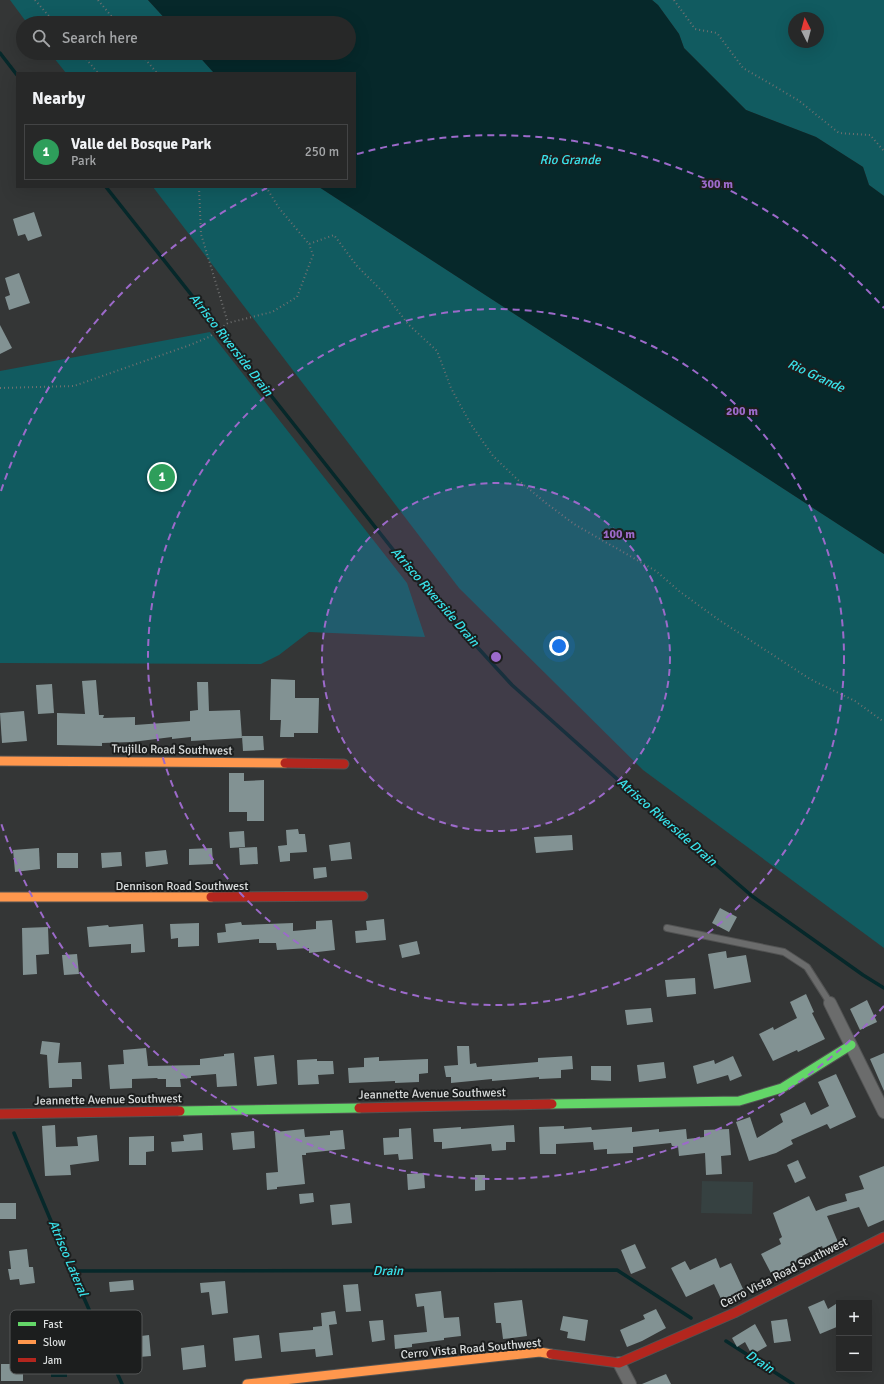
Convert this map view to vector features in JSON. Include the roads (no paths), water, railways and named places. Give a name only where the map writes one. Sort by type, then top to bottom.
[{"type":"street","name":"Trujillo Road Southwest","points":[[0,760],[344,764]]},
{"type":"street","name":"Dennison Road Southwest","points":[[0,897],[108,898],[363,896]]},
{"type":"street","points":[[830,1003],[884,1112]]},
{"type":"street","name":"Jeannette Avenue Southwest","points":[[0,1114],[739,1101],[782,1088],[851,1045]]},
{"type":"street","name":"Cerro Vista Road Southwest","points":[[247,1384],[337,1379],[540,1352],[619,1363],[734,1313],[884,1237]]},
{"type":"street","points":[[619,1363],[630,1384]]},
{"type":"lane","points":[[667,928],[784,952],[807,967],[830,1003]]},
{"type":"water","name":"Rio Grande","points":[[148,0],[652,0],[658,5],[679,34],[684,48],[746,110],[816,137],[863,167],[869,185],[884,196],[884,554],[321,188],[356,188],[356,72],[213,72],[202,60],[356,60],[356,16],[163,16]]},
{"type":"water","points":[[51,1374],[67,1374],[67,1377],[51,1377]]},
{"type":"waterway","name":"Atrisco Riverside Drain","points":[[0,53],[16,74]]},
{"type":"waterway","name":"Atrisco Riverside Drain","points":[[107,188],[425,590],[512,685],[626,787],[752,896],[863,975],[884,988]]},
{"type":"waterway","name":"Atrisco Lateral","points":[[14,1133],[89,1310]]},
{"type":"waterway","name":"Drain","points":[[72,1271],[617,1270],[691,1318]]},
{"type":"waterway","name":"Drain","points":[[726,1341],[793,1384]]},
{"type":"waterway","name":"Atrisco Lateral","points":[[118,1374],[122,1384]]},
{"type":"place","name":"Valle del Bosque Park","points":[[162,477]]}]
